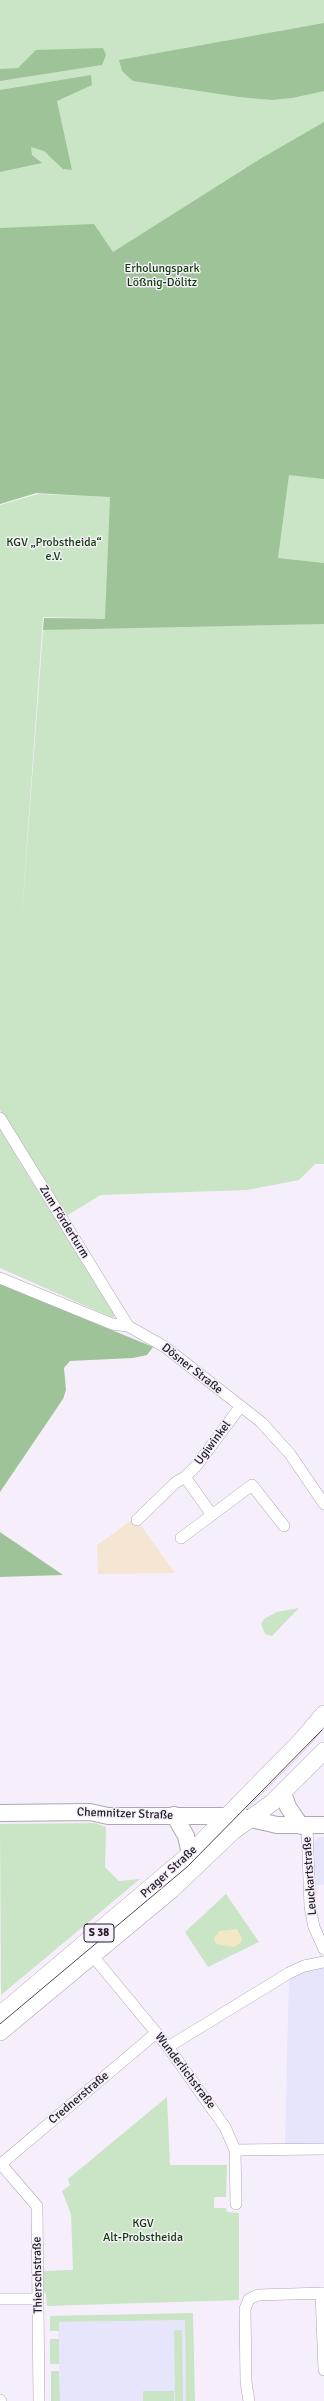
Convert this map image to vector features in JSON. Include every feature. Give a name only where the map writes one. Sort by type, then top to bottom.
[{"type":"main road","name":"Prager Straße","points":[[2,2010],[190,1854],[301,1741],[324,1714]]},
{"type":"main road","name":"Prager Straße","points":[[0,2032],[171,1890],[232,1832],[283,1793],[324,1751]]},
{"type":"main road","points":[[283,1793],[290,1811],[304,1826]]},
{"type":"main road","name":"Chemnitzer Straße","points":[[0,1812],[90,1812],[108,1816],[228,1816],[277,1825],[324,1825]]},
{"type":"main road","points":[[174,1816],[186,1836],[190,1854]]},
{"type":"street","name":"Zum Förderturm","points":[[0,1118],[128,1326]]},
{"type":"street","name":"Dösner Straße","points":[[0,1278],[112,1324],[128,1326],[165,1347],[261,1422],[290,1454],[324,1504]]},
{"type":"street","name":"Ugiwinkel","points":[[137,1520],[175,1483],[185,1477],[197,1465],[240,1407]]},
{"type":"street","points":[[185,1477],[212,1515]]},
{"type":"street","points":[[181,1538],[252,1485],[284,1526]]},
{"type":"street","name":"Leuckartstraße","points":[[304,1826],[310,1907],[314,1927],[324,1949]]},
{"type":"street","name":"Wunderlichstraße","points":[[92,1955],[168,2047],[215,2110],[235,2150],[236,2204]]},
{"type":"street","points":[[168,2047],[289,1973],[304,1966],[324,1962]]},
{"type":"street","name":"Crednerstraße","points":[[0,2163],[156,2033]]},
{"type":"street","points":[[235,2150],[324,2149]]},
{"type":"street","name":"Thierschstraße","points":[[0,2163],[36,2206],[39,2401]]},
{"type":"street","points":[[249,2401],[246,2382],[245,2309],[249,2299],[258,2294],[323,2293],[324,2370]]},
{"type":"street","points":[[0,2299],[38,2298]]},
{"type":"shaded area","points":[[132,1520],[139,1523],[175,1573],[98,1574],[97,1545]]},
{"type":"shaded area","points":[[319,1837],[324,1837],[324,1885],[315,1885],[314,1842]]},
{"type":"shaded area","points":[[324,1962],[324,2149],[285,2150],[289,1973]]},
{"type":"shaded area","points":[[185,2320],[186,2401],[60,2401],[58,2322]]},
{"type":"green space","name":"KGV „Probstheida“ e.V.","points":[[0,0],[324,0],[324,1164],[315,1164],[299,1180],[247,1190],[101,1195],[66,1216],[0,1110],[0,505],[38,494],[83,496],[36,493],[0,504]],"holes":[[[43,617],[88,618],[44,618],[19,955]]]},
{"type":"green space","points":[[324,23],[324,91],[292,98],[272,100],[239,97],[133,81],[122,71],[119,60]]},
{"type":"green space","points":[[103,48],[106,55],[102,65],[0,81],[0,69],[18,68],[36,50]]},
{"type":"green space","points":[[91,75],[92,85],[57,101],[72,170],[63,169],[44,151],[31,147],[32,155],[42,163],[0,172],[0,90]]},
{"type":"green space","name":"Erholungspark Lößnig-Dölitz","points":[[324,122],[324,479],[289,475],[278,558],[324,563],[324,624],[43,630],[44,618],[105,619],[110,497],[36,493],[0,504],[0,228],[94,224],[113,252],[260,159]]},
{"type":"green space","points":[[0,1130],[115,1316],[113,1318],[0,1268]]},
{"type":"green space","points":[[0,1284],[153,1347],[147,1355],[133,1358],[70,1361],[64,1368],[66,1390],[63,1399],[0,1492]]},
{"type":"green space","points":[[0,1532],[63,1575],[0,1577]]},
{"type":"green space","points":[[299,1608],[272,1636],[265,1634],[261,1624],[264,1619],[277,1612]]},
{"type":"green space","points":[[94,1823],[106,1827],[105,1867],[119,1881],[140,1879],[1,1995],[0,1824]]},
{"type":"green space","points":[[226,1894],[259,1942],[208,1967],[185,1932]]},
{"type":"green space","name":"KGV Alt-Probstheida","points":[[167,2097],[170,2165],[227,2165],[226,2197],[214,2197],[214,2208],[226,2208],[227,2212],[239,2213],[239,2300],[47,2306],[46,2294],[44,2292],[43,2271],[73,2270],[71,2214],[62,2191],[70,2185],[68,2179]]},
{"type":"green space","points":[[193,2313],[195,2401],[186,2401],[185,2320],[59,2322],[59,2331],[50,2331],[50,2316]]},
{"type":"green space","points":[[174,2330],[182,2330],[183,2401],[175,2401]]},
{"type":"green space","points":[[50,2339],[59,2339],[59,2364],[50,2364]]},
{"type":"green space","points":[[51,2371],[59,2371],[60,2401],[51,2401]]},
{"type":"green space","points":[[143,2391],[174,2391],[174,2401],[143,2401]]},
{"type":"sand","points":[[237,1929],[242,1939],[240,1943],[234,1947],[216,1944],[214,1938],[220,1931]]},
{"type":"tram line","points":[[0,2024],[187,1867],[322,1730]]}]
